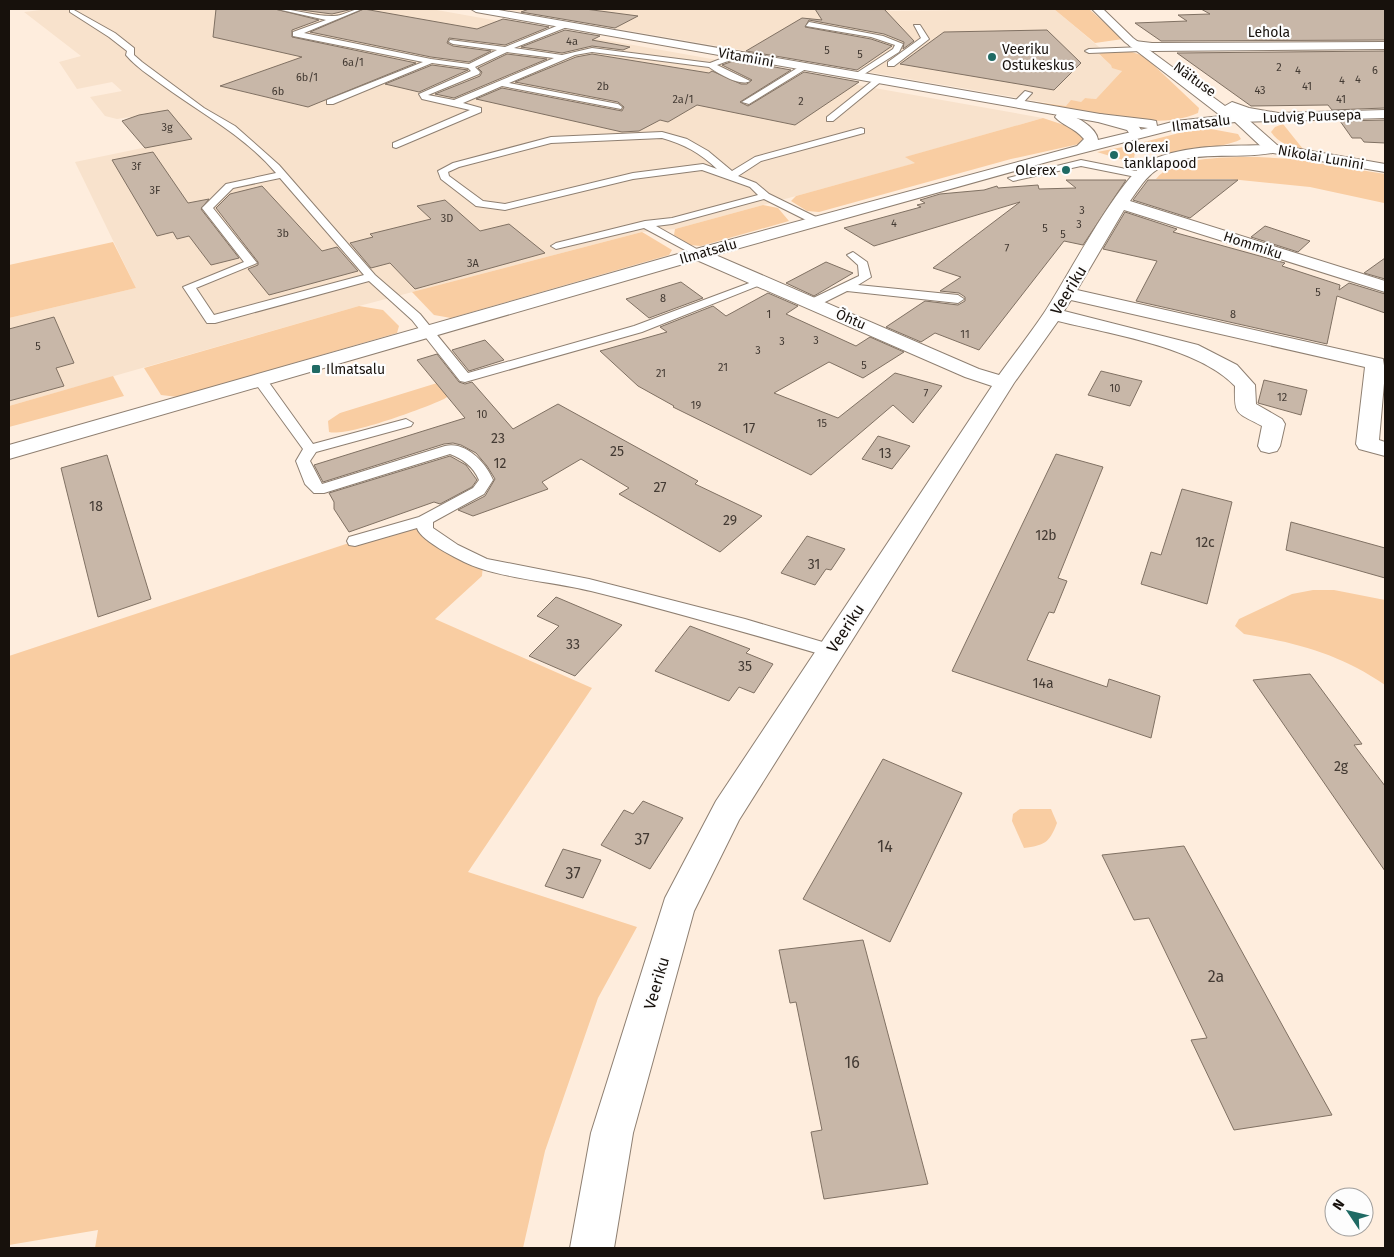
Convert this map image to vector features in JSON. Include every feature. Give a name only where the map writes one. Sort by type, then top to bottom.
[{"type":"street","name":"Vitamiini","points":[[476,9],[858,76],[882,74],[1016,104],[1100,118],[1132,127],[1137,134]]},
{"type":"street","name":"Näituse","points":[[1098,9],[1106,20],[1235,112]]},
{"type":"street","name":"Näituse","points":[[1098,9],[1192,88],[1226,113],[1235,112]]},
{"type":"street","name":"Lehola","points":[[1143,47],[1385,46]]},
{"type":"street","points":[[1100,118],[1176,125],[1206,114],[1208,106],[1192,88]]},
{"type":"street","name":"Vitamiini","points":[[1016,104],[1062,117],[1137,134]]},
{"type":"street","name":"Ludvig Puusepa","points":[[1235,112],[1279,117],[1385,114]]},
{"type":"street","name":"Ilmatsalu","points":[[9,452],[816,221],[1083,148],[1235,112]]},
{"type":"street","name":"Nikolai Lunini","points":[[1235,112],[1272,149],[1385,168]]},
{"type":"street","points":[[1062,117],[1088,133],[1092,139],[1083,148]]},
{"type":"street","name":"Veeriku","points":[[592,1248],[612,1133],[677,909],[727,810],[1004,383],[1060,304],[1120,203],[1141,175],[1153,165],[1178,156],[1218,151],[1272,149]]},
{"type":"street","name":"Hommiku","points":[[1120,203],[1385,286]]},
{"type":"street","name":"Õhtu","points":[[698,254],[764,281],[972,373],[1004,383]]},
{"type":"street","points":[[1060,304],[1202,324],[1376,363],[1367,444],[1385,449]]},
{"type":"street","points":[[1060,304],[1191,349],[1230,369],[1245,385],[1245,407],[1274,424],[1269,446]]},
{"type":"street","points":[[1191,349],[1202,324]]},
{"type":"lane","points":[[280,9],[334,19]]},
{"type":"lane","points":[[359,9],[296,34],[431,61],[470,66],[528,38],[564,25]]},
{"type":"lane","points":[[72,11],[112,34],[131,50],[130,55],[139,64],[201,110],[232,128],[282,175],[371,277],[416,317],[426,332],[465,378],[638,329],[764,281]]},
{"type":"lane","points":[[809,24],[833,30],[881,37],[894,40],[899,44],[896,50],[858,76]]},
{"type":"lane","points":[[830,119],[925,39],[916,27]]},
{"type":"lane","points":[[453,42],[563,58]]},
{"type":"lane","points":[[1086,48],[1143,47]]},
{"type":"lane","points":[[455,104],[573,53],[592,50],[710,65],[721,72],[746,81]]},
{"type":"lane","points":[[710,65],[736,55]]},
{"type":"lane","points":[[330,102],[431,61]]},
{"type":"lane","points":[[396,145],[478,110],[425,98],[423,94],[476,72],[470,66]]},
{"type":"lane","points":[[746,102],[805,67]]},
{"type":"lane","points":[[503,84],[618,107]]},
{"type":"lane","points":[[1016,104],[1028,93]]},
{"type":"lane","points":[[731,176],[758,159],[814,142],[861,131]]},
{"type":"lane","points":[[731,176],[705,153],[684,142],[662,135],[551,140],[456,164],[443,171],[444,177],[480,204],[505,207],[633,176],[703,167],[753,185],[764,196],[816,221]]},
{"type":"lane","points":[[1013,178],[1081,163],[1141,175]]},
{"type":"lane","points":[[282,175],[230,186],[207,208],[251,263],[189,287],[211,320],[371,277]]},
{"type":"lane","points":[[556,246],[645,224],[672,221],[764,196]]},
{"type":"lane","points":[[645,224],[660,235],[698,254]]},
{"type":"lane","points":[[814,303],[865,277],[863,264],[853,255]]},
{"type":"lane","points":[[846,287],[958,299]]},
{"type":"lane","points":[[260,380],[310,450]]},
{"type":"lane","points":[[356,541],[425,520],[479,491],[486,480],[481,466],[464,453],[450,449],[319,490],[313,484],[303,461],[310,450],[406,423]]},
{"type":"lane","points":[[425,520],[425,530],[452,549],[483,564],[589,585],[745,626],[830,651]]},
{"type":"shaded area","points":[[49,9],[431,9],[1043,118],[906,157],[916,163],[675,229],[642,232],[359,306],[9,406],[9,318],[136,288],[75,162],[152,146],[130,117],[117,119],[105,116],[90,97],[122,91],[112,82],[77,89],[59,62],[81,56],[24,12]]},
{"type":"shaded area","points":[[502,9],[888,9],[890,11],[1054,9],[1105,52],[1099,55],[1122,71],[1096,99],[1085,98],[1081,102],[1066,106]]},
{"type":"shaded area","points":[[1054,9],[1089,9],[1123,39],[1095,43]]},
{"type":"shaded area","points":[[1105,52],[1132,52],[1144,56],[1199,108],[1198,113],[1180,119],[1159,121],[1137,120],[1092,114],[1029,101],[1066,106],[1071,100],[1081,102],[1085,98],[1096,99],[1122,71],[1112,68],[1099,54]]},
{"type":"shaded area","points":[[1043,118],[1073,128],[1084,138],[1079,144],[1011,159],[819,212],[807,211],[791,201],[796,196],[915,163],[905,157]]},
{"type":"shaded area","points":[[1283,124],[1303,149],[1285,144],[1274,136],[1271,132],[1275,127]]},
{"type":"shaded area","points":[[1211,129],[1238,134],[1241,139],[1217,147],[1171,153],[1161,152],[1136,144],[1187,131]]},
{"type":"shaded area","points":[[1128,146],[1135,153],[1133,163],[1097,152]]},
{"type":"shaded area","points":[[1257,157],[1292,159],[1385,174],[1385,201],[1384,203],[1310,187],[1230,179],[1156,179],[1164,171],[1189,162],[1203,159]]},
{"type":"shaded area","points":[[763,205],[778,208],[789,221],[701,246],[690,245],[674,235],[675,229]]},
{"type":"shaded area","points":[[642,232],[672,250],[669,255],[451,318],[434,315],[412,292]]},
{"type":"shaded area","points":[[113,242],[136,288],[9,318],[9,265]]},
{"type":"shaded area","points":[[359,306],[383,310],[399,326],[397,333],[178,397],[161,395],[144,368]]},
{"type":"shaded area","points":[[113,376],[124,396],[9,427],[9,406]]},
{"type":"shaded area","points":[[450,379],[456,389],[444,399],[421,409],[368,426],[352,430],[329,432],[328,421],[340,413]]},
{"type":"shaded area","points":[[425,520],[425,530],[483,564],[482,576],[435,619],[592,688],[468,872],[637,927],[598,998],[545,1151],[523,1248],[95,1248],[98,1230],[9,1245],[9,656],[355,541]]},
{"type":"shaded area","points":[[1313,590],[1334,590],[1385,600],[1385,685],[1351,665],[1318,651],[1282,641],[1244,634],[1235,626],[1239,619],[1292,594]]},
{"type":"shaded area","points":[[1020,809],[1051,809],[1057,823],[1045,842],[1024,848],[1012,821],[1013,814]]},
{"type":"building","points":[[216,9],[275,9],[319,20],[292,30],[292,37],[416,63],[308,107],[220,86],[302,57],[213,37]]},
{"type":"building","points":[[294,9],[353,9],[332,14]]},
{"type":"building","points":[[364,9],[477,29],[503,19],[549,27],[505,45],[449,38],[447,43],[453,46],[491,51],[469,62],[431,57],[310,32]]},
{"type":"building","points":[[529,9],[585,9],[638,16],[615,28],[521,12]]},
{"type":"building","points":[[815,9],[884,9],[914,41],[903,49],[904,42],[884,34],[809,20],[805,27],[871,39],[892,46],[857,70],[746,51],[802,18],[822,20]]},
{"type":"building","points":[[1201,9],[1385,9],[1385,40],[1161,41],[1135,23],[1187,21],[1178,15],[1210,14]]},
{"type":"building","points":[[565,30],[600,36],[592,40],[630,47],[623,50],[592,46],[562,53],[521,47]]},
{"type":"building","name":"Veeriku Ostukeskus","points":[[1047,30],[1081,63],[1054,90],[900,64],[944,32]]},
{"type":"building","points":[[1385,51],[1385,108],[1332,110],[1328,105],[1251,106],[1177,53]]},
{"type":"building","points":[[507,54],[547,59],[454,98],[435,94],[480,76],[482,72],[478,68]]},
{"type":"building","points":[[592,54],[709,73],[712,71],[741,84],[747,84],[752,80],[722,65],[736,60],[791,70],[740,102],[748,106],[804,72],[859,82],[795,125],[697,105],[668,122],[660,120],[639,131],[622,132],[476,99],[502,88],[622,111],[624,107],[618,102],[515,82],[576,57]]},
{"type":"building","points":[[432,65],[468,70],[419,92],[385,84]]},
{"type":"building","points":[[168,110],[192,139],[145,148],[122,121],[139,115]]},
{"type":"building","points":[[1385,120],[1385,143],[1364,142],[1361,138],[1352,138],[1340,121]]},
{"type":"building","points":[[153,152],[188,203],[209,199],[201,209],[239,258],[211,265],[189,236],[177,239],[173,232],[157,236],[112,160]]},
{"type":"building","points":[[1066,180],[1126,180],[1083,245],[1064,241],[979,350],[935,333],[921,342],[886,327],[925,301],[958,305],[965,301],[965,297],[959,293],[940,291],[961,277],[933,268],[1020,202],[874,246],[844,228],[921,207],[917,205],[925,203],[920,200],[940,194],[984,190],[997,186],[998,188],[1038,185],[1039,189],[1076,188]]},
{"type":"building","points":[[1148,180],[1238,180],[1190,218],[1133,200]]},
{"type":"building","points":[[262,186],[322,251],[337,247],[358,271],[269,295],[248,269],[258,265],[258,262],[216,208],[230,194]]},
{"type":"building","points":[[445,200],[480,231],[509,224],[545,253],[415,289],[390,263],[371,268],[350,243],[373,237],[370,234],[431,219],[417,206]]},
{"type":"building","points":[[1125,212],[1177,229],[1173,232],[1285,263],[1282,266],[1340,285],[1339,290],[1349,283],[1385,294],[1385,313],[1337,296],[1327,344],[1136,301],[1157,261],[1103,249]]},
{"type":"building","points":[[1265,226],[1310,241],[1298,252],[1251,237]]},
{"type":"building","points":[[1385,258],[1385,279],[1364,273]]},
{"type":"building","points":[[826,262],[853,273],[814,296],[786,283]]},
{"type":"building","points":[[681,282],[703,298],[649,318],[626,299]]},
{"type":"building","points":[[768,293],[798,306],[786,314],[856,346],[870,337],[904,352],[863,378],[829,362],[774,393],[838,418],[895,373],[942,386],[913,423],[893,405],[811,475],[673,407],[638,386],[600,351],[667,332],[660,327],[713,306],[726,316]]},
{"type":"building","points":[[54,317],[74,363],[56,368],[64,386],[9,401],[9,329]]},
{"type":"building","points":[[485,340],[504,360],[469,371],[452,350]]},
{"type":"building","points":[[437,354],[459,382],[465,384],[472,382],[513,429],[558,404],[698,481],[695,484],[762,516],[720,552],[619,494],[629,488],[581,459],[542,482],[548,489],[473,516],[458,510],[485,496],[495,479],[476,453],[453,443],[444,444],[323,482],[314,465],[465,418],[417,360]]},
{"type":"building","points":[[1101,371],[1142,381],[1130,406],[1088,395]]},
{"type":"building","points":[[1264,380],[1307,390],[1301,415],[1258,403]]},
{"type":"building","points":[[878,436],[910,446],[892,469],[862,459]]},
{"type":"building","points":[[1056,454],[1103,467],[1058,578],[1067,581],[1054,613],[1049,612],[1027,660],[1107,687],[1109,679],[1160,696],[1151,738],[952,671]]},
{"type":"building","points":[[107,455],[151,599],[98,617],[61,468]]},
{"type":"building","points":[[450,456],[466,465],[477,480],[472,487],[440,504],[434,502],[349,532],[334,509],[334,502],[329,493]]},
{"type":"building","points":[[1182,489],[1232,502],[1207,604],[1141,584],[1151,552],[1161,555]]},
{"type":"building","points":[[1291,522],[1385,548],[1385,578],[1286,550]]},
{"type":"building","points":[[807,536],[845,549],[831,570],[826,569],[815,585],[781,573]]},
{"type":"building","points":[[556,597],[622,625],[575,676],[529,656],[559,626],[537,616]]},
{"type":"building","points":[[690,626],[750,649],[746,653],[773,664],[754,693],[739,687],[729,701],[655,671]]},
{"type":"building","points":[[1310,674],[1362,744],[1354,745],[1385,786],[1385,871],[1253,680]]},
{"type":"building","points":[[883,759],[962,793],[890,942],[803,899]]},
{"type":"building","points":[[643,801],[683,818],[650,869],[601,845],[624,810],[633,814]]},
{"type":"building","points":[[1184,846],[1332,1115],[1234,1130],[1191,1040],[1207,1038],[1149,918],[1134,920],[1102,855]]},
{"type":"building","points":[[563,849],[601,860],[583,898],[545,886]]},
{"type":"building","points":[[863,940],[928,1184],[824,1199],[811,1132],[822,1130],[796,1002],[790,1003],[779,950]]},
{"type":"place","name":"Veeriku Ostukeskus","points":[[992,57]]},
{"type":"place","name":"Olerexi tanklapood","points":[[1114,155]]},
{"type":"place","name":"Olerex","points":[[1066,170]]},
{"type":"place","name":"Ilmatsalu","points":[[316,369]]}]
